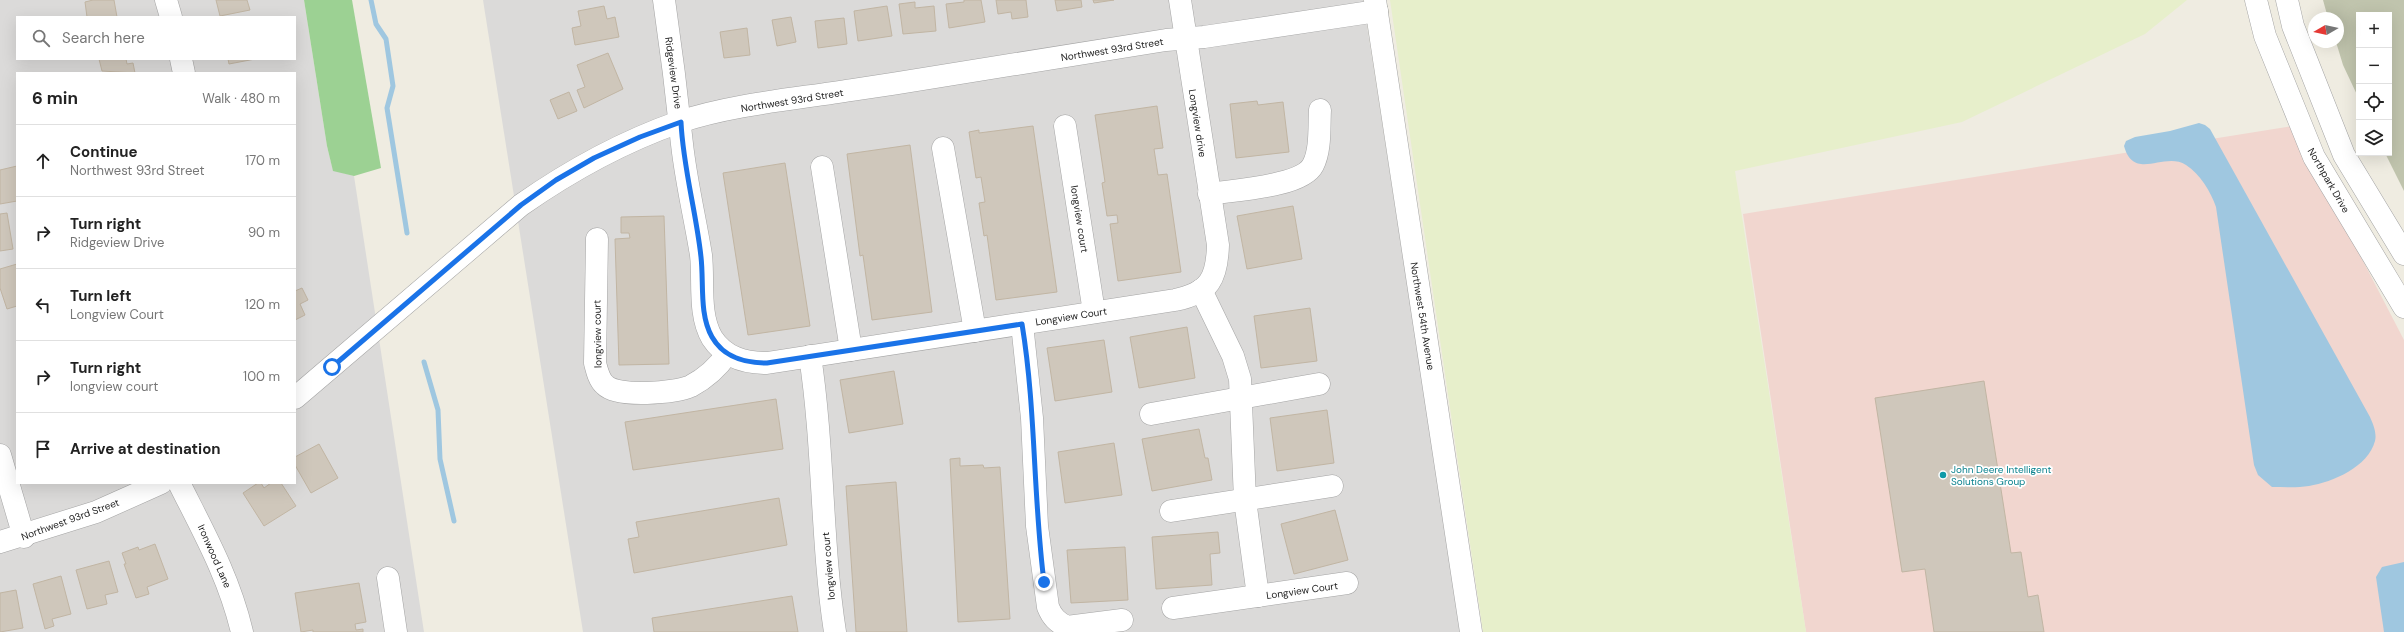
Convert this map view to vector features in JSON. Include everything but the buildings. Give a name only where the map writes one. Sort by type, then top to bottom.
[{"type":"street","points":[[166,0],[171,16]]},
{"type":"street","name":"Ridgeview Drive","points":[[664,0],[681,122],[682,144],[701,256],[707,325],[713,338],[727,354]]},
{"type":"street","name":"Longview drive","points":[[1180,0],[1218,245]]},
{"type":"street","name":"Northpark Drive","points":[[2256,0],[2265,36],[2314,157],[2404,307]]},
{"type":"street","points":[[2287,0],[2293,26],[2344,154],[2404,254]]},
{"type":"street","name":"Northwest 93rd Street","points":[[296,397],[521,205],[556,180],[594,158],[640,137],[681,122],[750,106],[1186,39],[1376,6]]},
{"type":"street","name":"Northwest 54th Avenue","points":[[1376,6],[1471,632]]},
{"type":"street","points":[[2265,36],[2293,26]]},
{"type":"street","points":[[181,60],[184,72]]},
{"type":"street","points":[[1209,194],[1288,181],[1309,171],[1314,163],[1317,149],[1320,110]]},
{"type":"street","name":"longview court","points":[[1065,126],[1094,312]]},
{"type":"street","points":[[943,148],[975,331]]},
{"type":"street","points":[[822,167],[851,350]]},
{"type":"street","name":"longview court","points":[[597,239],[595,363],[598,374],[605,385],[615,391],[673,391],[690,386],[707,377],[727,354]]},
{"type":"street","name":"Longview Court","points":[[727,354],[752,363],[767,363],[1189,297],[1201,290],[1211,280],[1217,268],[1218,245]]},
{"type":"street","name":"Longview Court","points":[[1201,290],[1233,356],[1240,379],[1245,500],[1258,596]]},
{"type":"street","name":"longview court","points":[[1022,324],[1032,418],[1037,526],[1050,612],[1059,623],[1067,626],[1122,620]]},
{"type":"street","name":"longview court","points":[[810,356],[820,433],[826,566],[835,632]]},
{"type":"street","points":[[1151,414],[1319,384]]},
{"type":"street","points":[[0,455],[24,536]]},
{"type":"street","name":"Northwest 93rd Street","points":[[0,542],[24,536],[96,512],[159,484]]},
{"type":"street","name":"Ironwood Lane","points":[[180,484],[221,565],[236,607],[242,632]]},
{"type":"street","points":[[1170,511],[1332,486]]},
{"type":"street","points":[[388,578],[396,632]]},
{"type":"street","name":"Longview Court","points":[[1173,608],[1347,583]]},
{"type":"shaded area","points":[[0,0],[304,0],[327,146],[333,170],[354,176],[424,632],[0,632]]},
{"type":"shaded area","points":[[483,0],[1363,0],[1461,632],[583,632]]},
{"type":"shaded area","points":[[1390,0],[2187,0],[2145,34],[1962,122],[1735,171],[1806,632],[1483,632]]},
{"type":"shaded area","points":[[2323,0],[2404,0],[2404,191],[2386,156],[2392,156],[2392,12],[2356,12],[2356,93],[2343,65],[2338,48],[2344,48],[2344,12],[2326,12]]},
{"type":"shaded area","points":[[2293,126],[2404,340],[2404,632],[1806,632],[1743,214]]},
{"type":"green space","points":[[304,0],[352,0],[381,168],[354,176],[333,171],[327,146]]},
{"type":"water","points":[[2199,123],[2210,129],[2370,417],[2375,435],[2375,441],[2371,450],[2357,466],[2339,477],[2304,487],[2272,487],[2258,475],[2254,465],[2214,201],[2200,178],[2186,165],[2168,161],[2150,164],[2135,162],[2129,157],[2124,146],[2126,141],[2135,137],[2170,131]]},
{"type":"water","points":[[2404,562],[2404,632],[2384,632],[2376,577],[2382,567]]},
{"type":"waterway","points":[[371,0],[376,24],[386,39],[393,86],[387,108],[407,233]]},
{"type":"waterway","points":[[424,362],[438,410],[440,459],[454,521]]},
{"type":"place","name":"John Deere Intelligent Solutions Group","points":[[1943,475]]},
{"type":"route","points":[[332,367],[488,232],[521,205],[556,180],[594,158],[640,137],[681,122],[682,144],[701,256],[704,310],[707,325],[713,338],[727,354],[737,359],[752,363],[767,363],[1022,324],[1026,346],[1032,418],[1037,526],[1044,582]]}]
